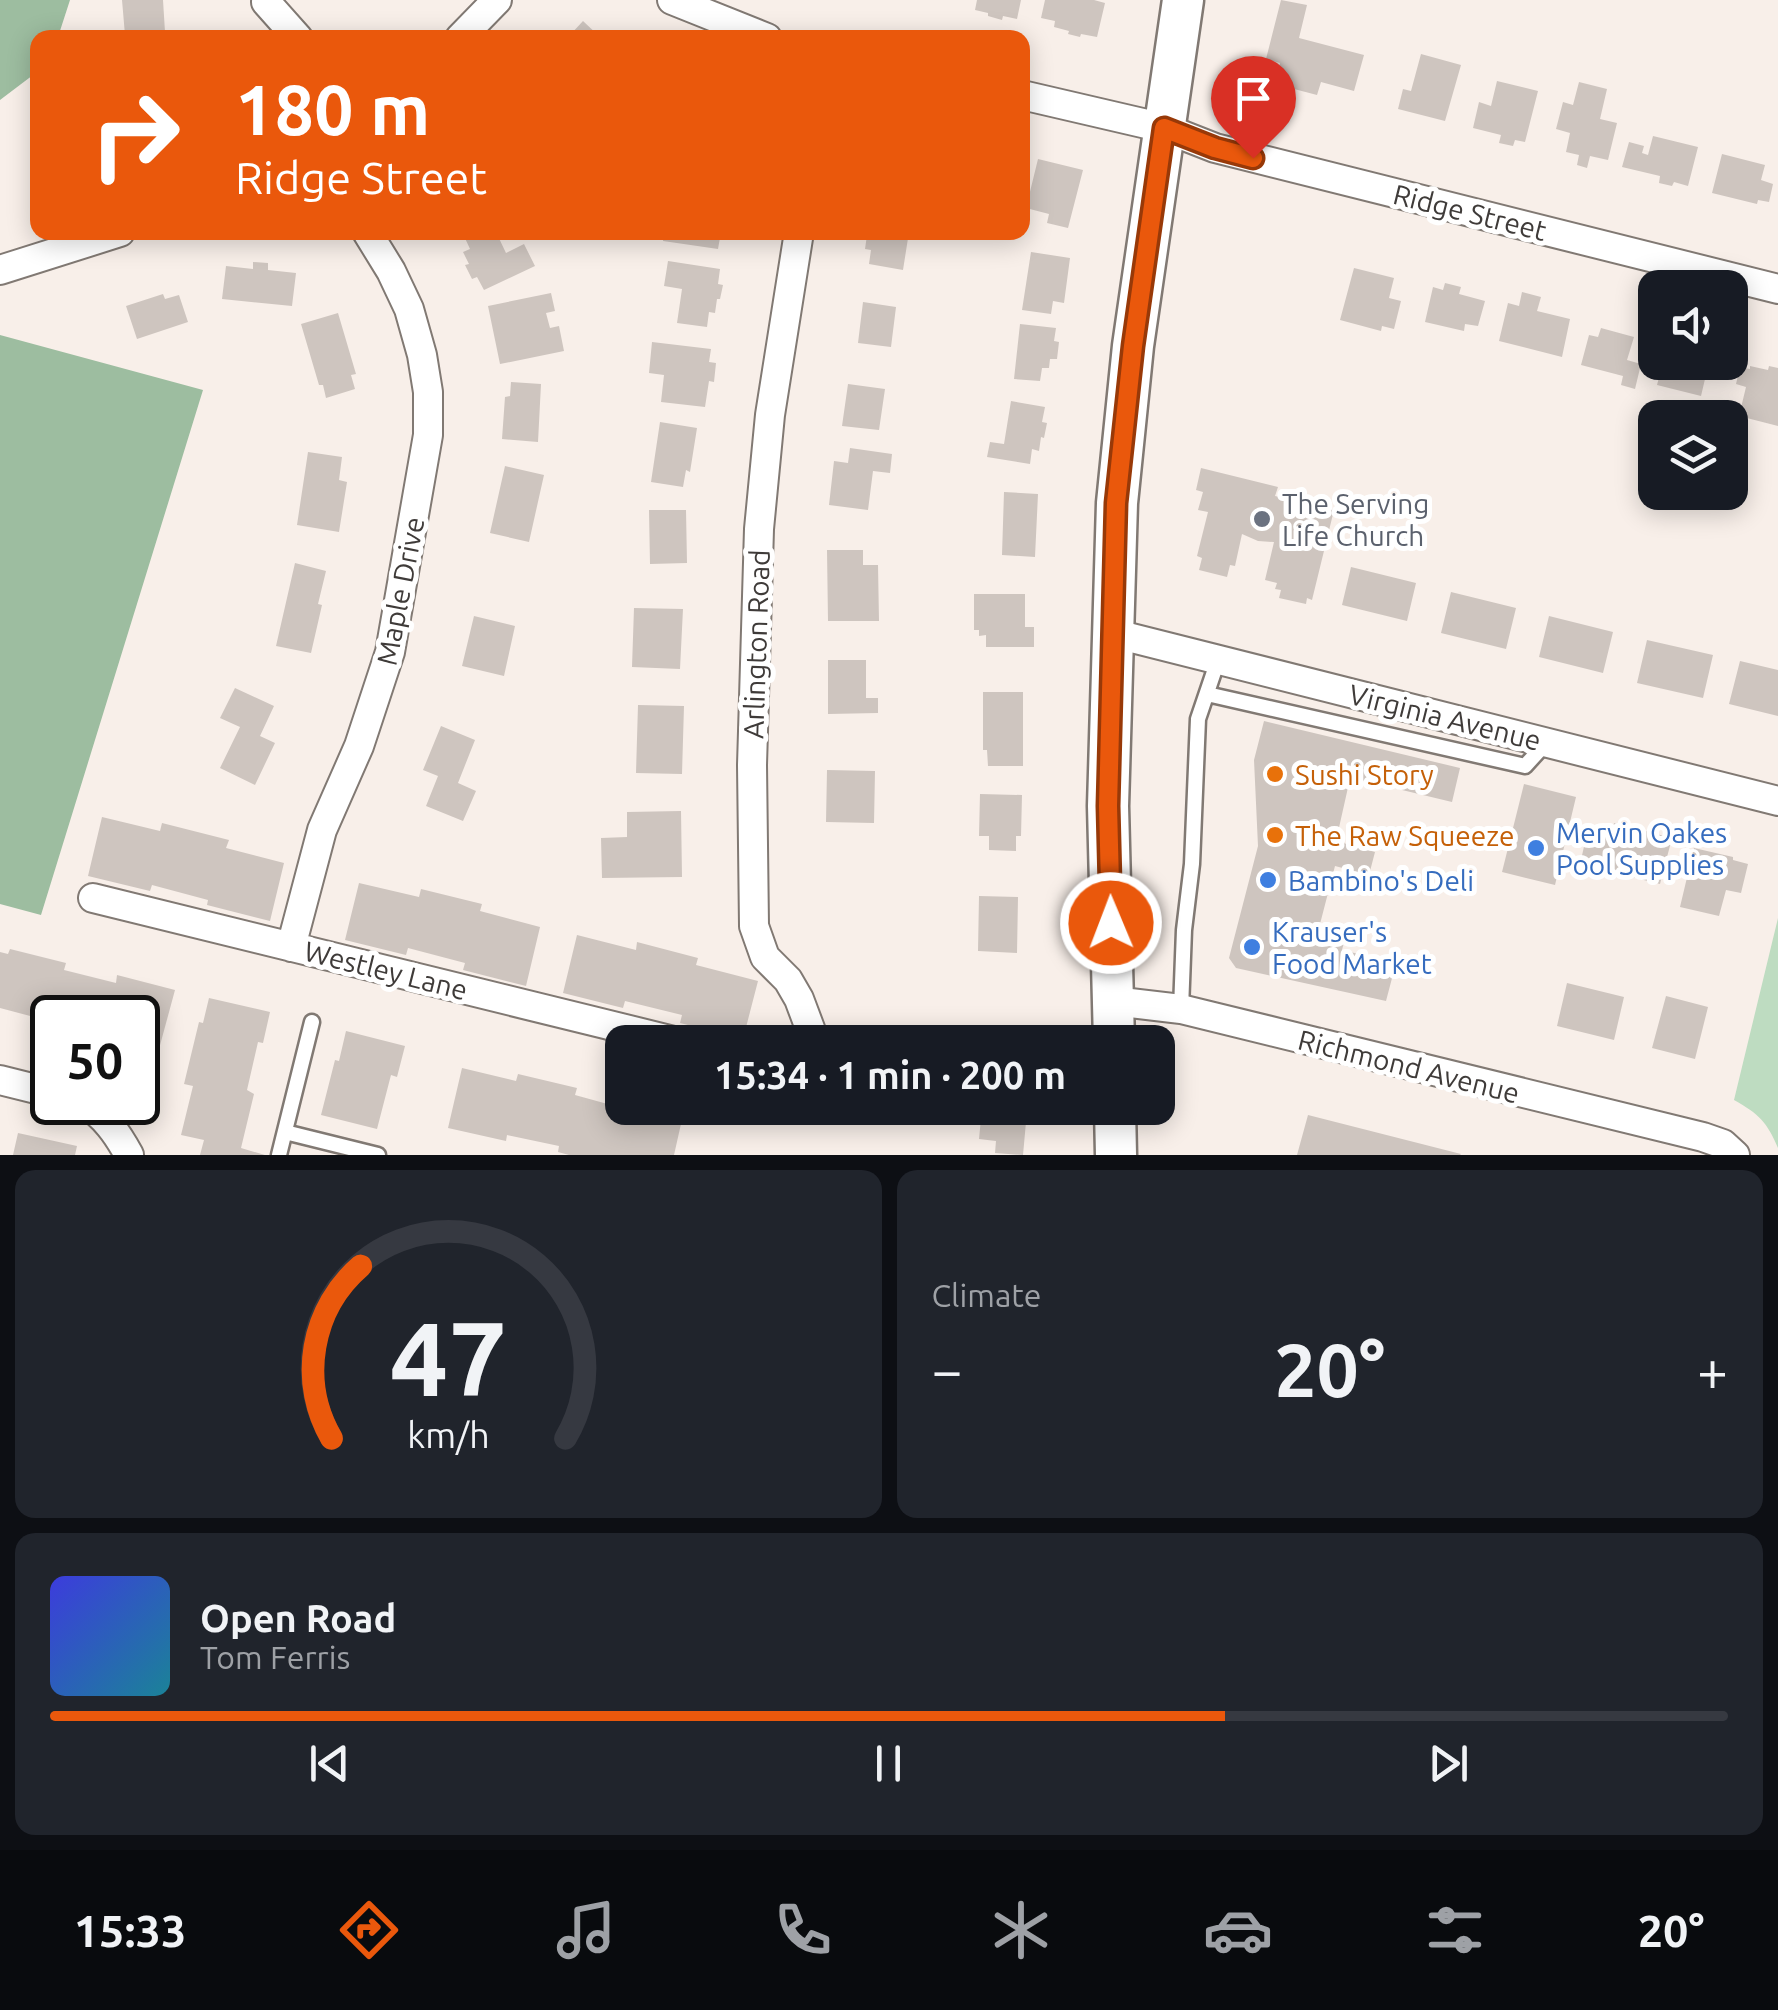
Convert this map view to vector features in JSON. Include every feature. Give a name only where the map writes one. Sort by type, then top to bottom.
[{"type":"main road","points":[[1113,1025],[1108,806],[1116,503],[1133,346],[1183,0]]},
{"type":"main road","points":[[1115,1125],[1116,1155]]},
{"type":"street","points":[[468,30],[497,0]]},
{"type":"street","points":[[672,0],[747,30]]},
{"type":"street","points":[[266,2],[291,30]]},
{"type":"street","name":"Ridge Street","points":[[1030,97],[1164,128],[1215,148],[1778,289]]},
{"type":"street","points":[[0,270],[95,240]]},
{"type":"street","name":"Maple Drive","points":[[291,947],[322,830],[359,746],[390,652],[428,435],[428,392],[422,355],[390,271],[372,240]]},
{"type":"street","name":"Arlington Road","points":[[798,240],[770,416],[759,529],[752,764],[754,926],[765,956],[788,980],[809,1025]]},
{"type":"street","name":"Virginia Avenue","points":[[1112,634],[1778,800]]},
{"type":"street","name":"Westley Lane","points":[[93,898],[609,1025]]},
{"type":"street","name":"Richmond Avenue","points":[[1112,1001],[1181,1009],[1704,1137],[1722,1144],[1734,1155]]},
{"type":"street","points":[[0,1080],[30,1088]]},
{"type":"street","points":[[110,1125],[129,1155]]},
{"type":"lane","points":[[1181,1009],[1198,720],[1218,660]]},
{"type":"lane","points":[[1206,694],[1524,766],[1546,743]]},
{"type":"lane","points":[[1407,740],[1415,710]]},
{"type":"lane","points":[[1495,760],[1503,732]]},
{"type":"lane","points":[[280,1155],[312,1022]]},
{"type":"lane","points":[[285,1132],[378,1155]]},
{"type":"green space","points":[[0,0],[70,0],[60,30],[30,30],[30,77],[0,100]]},
{"type":"green space","points":[[0,335],[203,390],[41,915],[0,904]]},
{"type":"green space","points":[[1778,918],[1778,1148],[1761,1120],[1734,1100]]},
{"type":"building","points":[[122,0],[163,0],[165,30],[125,30]]},
{"type":"building","points":[[977,0],[1021,0],[1017,19],[1003,16],[1002,20],[975,10]]},
{"type":"building","points":[[1045,0],[1105,3],[1097,37],[1068,34],[1069,31],[1054,27],[1055,21],[1041,18]]},
{"type":"building","points":[[1281,0],[1307,5],[1299,38],[1364,55],[1354,91],[1321,82],[1317,95],[1275,84],[1280,63],[1266,59]]},
{"type":"building","points":[[583,21],[593,30],[575,30]]},
{"type":"building","points":[[1421,54],[1461,65],[1445,121],[1398,109],[1403,89],[1411,91]]},
{"type":"building","points":[[1497,81],[1538,91],[1525,142],[1515,140],[1513,146],[1499,143],[1501,135],[1473,128],[1479,102],[1491,106]]},
{"type":"building","points":[[1579,82],[1607,89],[1600,119],[1617,123],[1608,160],[1590,156],[1587,168],[1577,165],[1579,155],[1566,152],[1570,133],[1556,129],[1563,102],[1573,105]]},
{"type":"building","points":[[1653,136],[1698,147],[1688,186],[1659,183],[1660,176],[1622,167],[1629,142],[1644,146],[1642,153],[1648,155]]},
{"type":"building","points":[[1722,154],[1765,165],[1761,180],[1773,184],[1769,202],[1758,200],[1757,204],[1712,193]]},
{"type":"building","points":[[1038,159],[1083,170],[1068,228],[1047,223],[1049,214],[1030,209]]},
{"type":"building","points":[[466,240],[500,240],[506,253],[524,244],[535,266],[484,290],[465,265],[469,264],[463,252],[470,249]]},
{"type":"building","points":[[663,240],[720,240],[718,249]]},
{"type":"building","points":[[866,240],[908,240],[903,270],[869,264],[871,250],[865,249]]},
{"type":"building","points":[[1031,252],[1070,258],[1064,303],[1053,301],[1051,314],[1022,310]]},
{"type":"building","points":[[668,261],[720,269],[720,299],[715,313],[709,312],[707,327],[677,323],[682,289],[664,286]]},
{"type":"building","points":[[253,262],[268,263],[268,270],[296,273],[292,306],[222,299],[226,266],[253,269]]},
{"type":"building","points":[[1354,268],[1394,278],[1389,298],[1401,301],[1394,329],[1382,326],[1381,331],[1340,320]]},
{"type":"building","points":[[1445,283],[1461,287],[1459,294],[1485,301],[1478,326],[1465,324],[1464,331],[1425,322],[1433,287],[1443,290]]},
{"type":"building","points":[[1522,292],[1541,297],[1537,311],[1570,319],[1562,357],[1499,341],[1508,303],[1519,306]]},
{"type":"building","points":[[551,293],[555,311],[546,313],[550,328],[559,326],[564,351],[500,364],[488,306]]},
{"type":"building","points":[[163,294],[165,299],[179,295],[188,322],[137,339],[126,306]]},
{"type":"building","points":[[863,302],[896,307],[891,347],[858,343]]},
{"type":"building","points":[[338,313],[356,374],[351,375],[355,389],[326,398],[301,324]]},
{"type":"building","points":[[1020,324],[1056,328],[1057,359],[1050,359],[1049,368],[1042,368],[1040,381],[1014,379]]},
{"type":"building","points":[[1601,328],[1634,337],[1627,360],[1638,363],[1635,389],[1621,385],[1623,376],[1581,365],[1589,335],[1598,337]]},
{"type":"building","points":[[652,342],[711,349],[709,362],[716,363],[705,407],[661,402],[664,375],[649,373]]},
{"type":"building","points":[[1778,368],[1778,426],[1748,418],[1748,400],[1743,400],[1746,387],[1736,384],[1737,380],[1748,380],[1750,369]]},
{"type":"building","points":[[1658,380],[1705,380],[1701,396],[1657,385]]},
{"type":"building","points":[[511,382],[541,384],[538,442],[502,439],[505,397],[510,396]]},
{"type":"building","points":[[848,384],[885,389],[879,430],[842,426]]},
{"type":"building","points":[[1011,401],[1045,407],[1044,438],[1041,437],[1039,451],[1032,449],[1030,464],[987,457],[990,442],[1004,444]]},
{"type":"building","points":[[660,422],[697,428],[690,472],[686,470],[683,487],[651,482]]},
{"type":"building","points":[[850,448],[892,454],[890,473],[873,471],[868,510],[829,505],[834,461],[848,463]]},
{"type":"building","points":[[308,452],[342,457],[339,480],[347,482],[339,532],[297,525]]},
{"type":"building","points":[[505,466],[544,475],[529,542],[490,533]]},
{"type":"building","points":[[1201,468],[1278,487],[1275,496],[1334,510],[1312,600],[1307,598],[1306,604],[1279,598],[1281,590],[1275,589],[1277,583],[1265,580],[1274,542],[1242,534],[1235,566],[1230,565],[1227,577],[1199,570],[1202,558],[1197,556],[1208,512],[1198,510],[1203,492],[1196,490]]},
{"type":"building","points":[[1004,492],[1038,494],[1035,557],[1002,555]]},
{"type":"building","points":[[649,510],[686,510],[687,563],[650,564]]},
{"type":"building","points":[[827,550],[863,550],[863,565],[878,565],[879,621],[828,621]]},
{"type":"building","points":[[295,563],[326,571],[311,653],[276,646]]},
{"type":"building","points":[[1351,567],[1416,583],[1407,621],[1342,605]]},
{"type":"building","points":[[1451,592],[1516,608],[1506,649],[1441,633]]},
{"type":"building","points":[[974,594],[1025,594],[1025,627],[1034,627],[1034,647],[986,647],[986,635],[979,636],[979,630],[974,630]]},
{"type":"building","points":[[634,608],[683,609],[680,669],[632,667]]},
{"type":"building","points":[[474,616],[515,626],[504,676],[462,666]]},
{"type":"building","points":[[1549,616],[1613,632],[1603,673],[1539,657]]},
{"type":"building","points":[[1647,640],[1713,655],[1703,698],[1637,683]]},
{"type":"building","points":[[828,660],[866,660],[866,698],[878,698],[878,713],[828,714]]},
{"type":"building","points":[[1740,661],[1778,670],[1778,716],[1729,704]]},
{"type":"building","points":[[235,688],[274,706],[260,736],[275,743],[255,785],[220,768],[240,727],[220,718]]},
{"type":"building","points":[[983,692],[1023,692],[1023,766],[988,766],[987,750],[983,750]]},
{"type":"building","points":[[638,705],[684,706],[682,774],[636,773]]},
{"type":"building","points":[[1264,721],[1460,768],[1452,802],[1348,777],[1336,841],[1375,852],[1369,875],[1335,866],[1320,924],[1347,931],[1342,950],[1396,963],[1386,1001],[1236,968],[1229,958],[1258,846],[1254,760]]},
{"type":"building","points":[[441,726],[475,740],[458,783],[476,791],[463,821],[426,806],[438,776],[423,770]]},
{"type":"building","points":[[827,770],[875,771],[874,823],[826,822]]},
{"type":"building","name":"Mervin Oakes Pool Supplies","points":[[1524,784],[1576,797],[1555,885],[1502,872]]},
{"type":"building","points":[[980,794],[1022,795],[1021,836],[1016,836],[1016,851],[989,850],[989,836],[979,836]]},
{"type":"building","points":[[681,811],[682,877],[602,878],[601,838],[627,837],[627,812]]},
{"type":"building","points":[[102,817],[160,831],[162,823],[229,840],[226,848],[284,863],[270,921],[207,905],[208,900],[152,885],[150,891],[88,876]]},
{"type":"building","points":[[1614,823],[1672,838],[1660,884],[1603,870],[1604,865],[1581,860],[1589,824],[1613,830]]},
{"type":"building","points":[[1694,848],[1748,864],[1741,893],[1726,890],[1719,916],[1680,907]]},
{"type":"building","points":[[359,883],[419,897],[421,889],[482,904],[480,911],[540,927],[526,986],[463,970],[465,963],[408,948],[406,955],[345,940]]},
{"type":"building","points":[[979,896],[1018,897],[1017,953],[978,951]]},
{"type":"building","points":[[577,935],[636,950],[637,942],[698,958],[696,965],[758,981],[747,1025],[688,1025],[680,1023],[682,1015],[625,1001],[623,1008],[563,993]]},
{"type":"building","points":[[10,949],[66,963],[64,970],[116,983],[117,975],[175,990],[160,1045],[160,995],[30,995],[30,1016],[0,1008],[0,952],[8,954]]},
{"type":"building","points":[[1567,983],[1624,997],[1614,1040],[1557,1026]]},
{"type":"building","points":[[1666,996],[1708,1007],[1695,1059],[1652,1048]]},
{"type":"building","points":[[209,998],[270,1012],[263,1043],[258,1042],[247,1090],[254,1094],[241,1148],[265,1155],[200,1155],[204,1140],[181,1135],[193,1086],[184,1084]]},
{"type":"building","points":[[346,1031],[405,1046],[397,1077],[391,1075],[377,1129],[321,1115]]},
{"type":"building","points":[[462,1068],[516,1081],[518,1074],[577,1088],[575,1095],[605,1103],[605,1125],[681,1125],[674,1155],[569,1155],[558,1152],[559,1146],[507,1135],[506,1141],[448,1128]]},
{"type":"building","points":[[1308,1115],[1461,1154],[1297,1155]]},
{"type":"building","points":[[980,1125],[1026,1125],[1023,1155],[995,1153],[996,1141],[979,1139]]},
{"type":"building","points":[[18,1133],[77,1146],[75,1155],[13,1155]]},
{"type":"place","name":"The Serving Life Church","points":[[1262,519]]},
{"type":"place","name":"Sushi Story","points":[[1275,774]]},
{"type":"place","name":"The Raw Squeeze","points":[[1275,835]]},
{"type":"place","name":"Mervin Oakes Pool Supplies","points":[[1536,848]]},
{"type":"place","name":"Bambino's Deli","points":[[1268,880]]},
{"type":"place","name":"Krauser's Food Market","points":[[1252,947]]},
{"type":"route","points":[[1111,923],[1108,806],[1116,503],[1133,346],[1164,128],[1253,158]]}]
